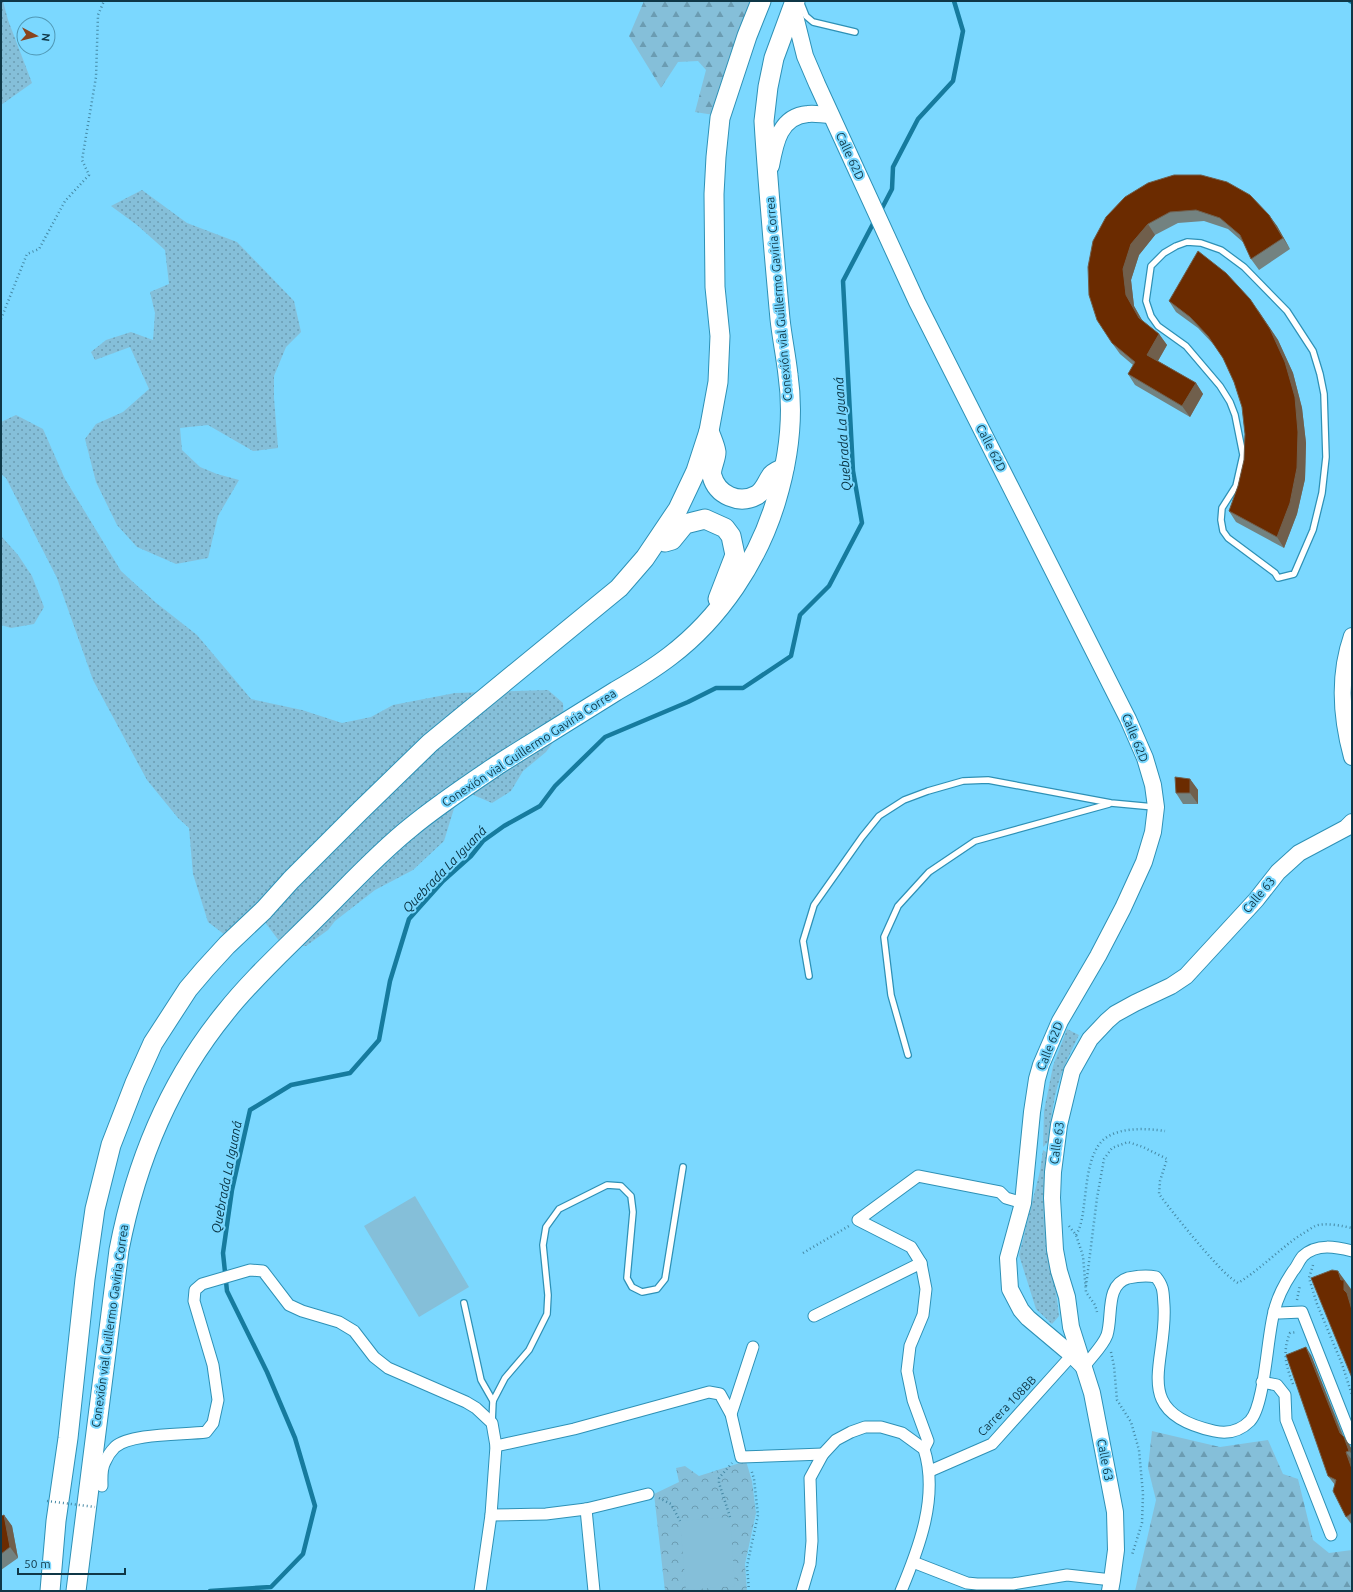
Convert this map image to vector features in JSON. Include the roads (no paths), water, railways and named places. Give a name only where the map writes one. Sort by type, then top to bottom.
[{"type":"highway","points":[[50,1591],[56,1521],[68,1438],[95,1209],[106,1162],[122,1114],[134,1082],[153,1043],[188,989],[227,945],[264,910],[291,880],[360,810],[430,743],[619,588],[656,544],[678,508],[696,471],[709,431],[718,382],[720,336],[715,287],[714,194],[720,118],[740,57],[761,1]]},
{"type":"highway","name":"Conexión vial Guillermo Gaviria Correa","points":[[76,1591],[118,1256],[124,1222],[136,1177],[156,1126],[170,1096],[190,1061],[212,1030],[244,990],[355,879],[407,830],[503,762],[650,671],[673,654],[711,618],[734,589],[750,564],[764,534],[776,502],[785,468],[790,423],[789,378],[781,334],[764,121],[768,87],[774,58],[796,3]]},
{"type":"highway","points":[[709,431],[716,452],[712,475],[717,487],[726,495],[738,499],[757,495],[766,488],[772,474],[785,468]]},
{"type":"highway","points":[[656,544],[672,540],[685,524],[705,519],[724,528],[731,536],[735,555],[711,618]]},
{"type":"main road","name":"Calle 62D","points":[[796,3],[806,56],[833,121],[917,302],[1128,718],[1144,758],[1153,786],[1156,807],[1153,832],[1140,869],[1112,929],[1060,1021],[1041,1065],[1037,1079],[1032,1112],[1023,1203],[1008,1258],[1010,1289],[1021,1310],[1028,1318],[1084,1367]]},
{"type":"main road","points":[[768,181],[776,140],[784,126],[798,116],[809,113],[833,121]]},
{"type":"main road","points":[[1352,636],[1345,666],[1342,696],[1344,721],[1352,757]]},
{"type":"main road","name":"Calle 63","points":[[1111,1585],[1116,1536],[1115,1512],[1092,1393],[1071,1327],[1067,1297],[1059,1271],[1055,1250],[1052,1184],[1054,1158],[1059,1125],[1072,1071],[1090,1040],[1107,1021],[1130,1006],[1171,986],[1186,976],[1209,952],[1283,867],[1299,853],[1340,831],[1352,822]]},
{"type":"street","points":[[924,1449],[928,1441],[913,1400],[908,1371],[910,1346],[923,1315],[926,1289],[921,1263],[911,1247],[858,1220],[918,1176],[1000,1192],[1006,1198],[1023,1203]]},
{"type":"street","points":[[1084,1367],[1106,1336],[1113,1295],[1117,1284],[1136,1276],[1156,1277],[1162,1286],[1164,1310],[1157,1377],[1162,1400],[1170,1410],[1181,1419],[1197,1426],[1227,1433],[1239,1430],[1250,1421],[1255,1413],[1262,1382],[1274,1311],[1287,1281],[1302,1257],[1320,1247],[1331,1247],[1352,1251]]},
{"type":"street","points":[[814,1316],[921,1263]]},
{"type":"street","points":[[102,1486],[102,1472],[105,1462],[116,1446],[133,1439],[159,1435],[206,1432],[213,1424],[218,1400],[213,1364],[194,1301],[195,1290],[202,1284],[250,1270],[263,1271],[289,1305],[339,1322],[354,1331],[374,1357],[388,1368],[466,1402],[476,1408],[492,1423],[496,1446],[491,1515],[480,1591]]},
{"type":"street","points":[[1274,1311],[1279,1313],[1302,1312],[1352,1439]]},
{"type":"street","points":[[731,1414],[753,1347]]},
{"type":"street","name":"Carrera 108BB","points":[[930,1471],[992,1444],[1072,1355]]},
{"type":"street","points":[[1262,1382],[1277,1385],[1285,1395],[1286,1420],[1331,1535]]},
{"type":"street","points":[[496,1446],[574,1429],[709,1392],[720,1394],[731,1414],[744,1457],[823,1454]]},
{"type":"street","points":[[802,1591],[810,1564],[812,1542],[810,1478],[823,1454],[836,1440],[850,1432],[865,1428],[881,1427],[902,1433],[924,1449],[930,1471],[927,1507],[922,1531],[913,1562],[901,1591]]},
{"type":"street","points":[[491,1515],[546,1514],[586,1509],[648,1494]]},
{"type":"street","points":[[586,1509],[594,1591]]},
{"type":"street","points":[[913,1562],[967,1583],[1028,1587],[1067,1575],[1111,1585]]},
{"type":"lane","points":[[796,3],[806,16],[813,22],[855,32]]},
{"type":"lane","points":[[1187,242],[1201,243],[1221,250],[1244,267],[1287,311],[1313,351],[1320,374],[1324,394],[1326,457],[1322,493],[1313,530],[1294,574],[1278,578],[1275,573],[1228,538],[1223,531],[1221,520],[1222,508],[1236,486],[1243,455],[1236,421],[1230,402],[1220,386],[1186,346],[1158,326],[1151,316],[1146,301],[1151,266],[1164,253],[1187,242]]},
{"type":"lane","points":[[809,976],[803,942],[814,906],[862,836],[879,816],[904,800],[928,791],[963,781],[988,780],[1111,803],[1156,807]]},
{"type":"lane","points":[[908,1055],[891,995],[884,937],[898,906],[929,872],[975,841],[1111,803]]},
{"type":"lane","points":[[492,1402],[505,1378],[529,1350],[547,1314],[548,1295],[543,1245],[546,1227],[559,1209],[607,1185],[621,1186],[631,1196],[633,1212],[627,1278],[632,1287],[642,1292],[657,1289],[665,1279],[683,1167]]},
{"type":"lane","points":[[464,1303],[481,1380],[492,1402],[492,1423]]},
{"type":"waterway","name":"Quebrada La Iguaná","points":[[880,212],[892,189],[893,167],[918,119],[953,81],[963,31],[954,1]]},
{"type":"waterway","name":"Quebrada La Iguaná","points":[[210,1591],[271,1587],[303,1554],[315,1506],[295,1438],[267,1372],[227,1291],[223,1253],[232,1190],[250,1110],[291,1085],[350,1073],[379,1040],[390,981],[409,919],[443,881],[471,856],[483,841],[504,826],[540,806],[555,786],[605,737],[688,702],[716,688],[743,688],[791,656],[800,615],[829,586],[862,523],[853,471],[843,281],[875,220]]}]
